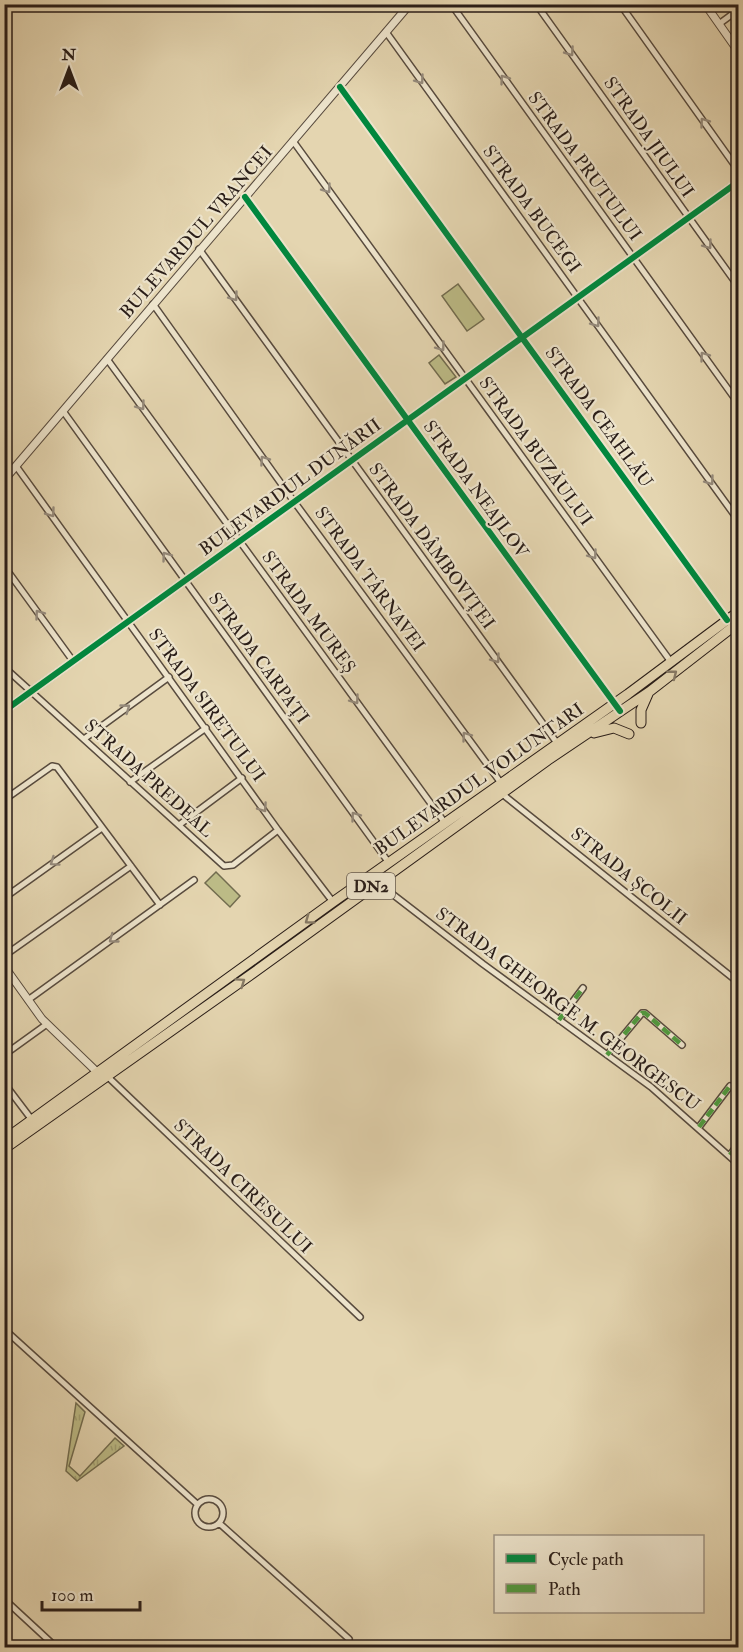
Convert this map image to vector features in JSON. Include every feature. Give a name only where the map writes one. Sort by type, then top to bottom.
[{"type":"highway","name":"BULEVARDUL VOLUNTARI","points":[[4,1149],[333,902],[446,823],[586,735],[671,662],[738,612]]},
{"type":"highway","name":"BULEVARDUL VOLUNTARI","points":[[4,1140],[249,976],[377,882],[557,743],[649,692],[738,623]]},
{"type":"highway","points":[[641,723],[640,710],[649,692]]},
{"type":"highway","points":[[586,735],[614,728],[629,734]]},
{"type":"street","name":"BULEVARDUL VRANCEI","points":[[4,480],[410,4]]},
{"type":"street","name":"STRADA PRUTULUI","points":[[451,4],[738,404]]},
{"type":"street","name":"STRADA JIULUI","points":[[536,4],[738,286]]},
{"type":"street","points":[[620,4],[738,170]]},
{"type":"street","points":[[705,4],[738,51]]},
{"type":"street","points":[[719,24],[738,10]]},
{"type":"street","name":"STRADA BUCEGI","points":[[386,32],[738,520]]},
{"type":"street","name":"STRADA CEAHLĂU","points":[[340,87],[727,620]]},
{"type":"street","name":"STRADA BUZĂULUI","points":[[293,141],[671,662]]},
{"type":"street","name":"BULEVARDUL DUNĂRII","points":[[4,711],[738,182]]},
{"type":"street","name":"STRADA NEAJLOV","points":[[245,197],[617,708]]},
{"type":"street","name":"STRADA DÂMBOVIȚEI","points":[[200,249],[557,743]]},
{"type":"street","name":"STRADA TÂRNAVEI","points":[[153,304],[501,788]]},
{"type":"street","name":"STRADA MUREȘ","points":[[107,359],[238,542],[446,823]]},
{"type":"street","name":"STRADA CARPAȚI","points":[[63,411],[389,863]]},
{"type":"street","name":"STRADA SIRETULUI","points":[[16,466],[278,830],[333,902]]},
{"type":"street","points":[[4,566],[73,661]]},
{"type":"street","name":"STRADA PREDEAL","points":[[4,667],[224,866],[228,867],[278,830]]},
{"type":"street","points":[[84,739],[169,677]]},
{"type":"street","points":[[130,782],[206,728]]},
{"type":"street","points":[[4,800],[54,766],[160,905]]},
{"type":"street","points":[[179,825],[242,778]]},
{"type":"street","name":"STRADA ȘCOLII","points":[[501,788],[738,982]]},
{"type":"street","points":[[4,898],[102,828]]},
{"type":"street","points":[[4,956],[131,866]]},
{"type":"street","points":[[28,1000],[194,880]]},
{"type":"street","name":"STRADA GHEORGE M. GEORGESCU","points":[[377,882],[664,1098],[738,1164]]},
{"type":"street","points":[[4,966],[47,1024],[102,1074]]},
{"type":"street","points":[[560,1020],[583,988]]},
{"type":"street","points":[[607,1055],[642,1013],[645,1013],[681,1045]]},
{"type":"street","points":[[4,1055],[47,1024]]},
{"type":"street","name":"STRADA CIRESULUI","points":[[102,1074],[360,1317]]},
{"type":"street","points":[[4,1083],[32,1120]]},
{"type":"street","points":[[699,1127],[730,1086]]},
{"type":"street","points":[[730,1155],[738,1144]]},
{"type":"street","points":[[4,1329],[197,1504]]},
{"type":"street","points":[[205,1499],[218,1502],[223,1513],[219,1523],[207,1527],[199,1524],[195,1517],[197,1504],[205,1499]]},
{"type":"street","points":[[219,1523],[349,1639]]},
{"type":"street","points":[[4,1599],[57,1647]]},
{"type":"green space","points":[[458,284],[484,319],[467,331],[442,296]]},
{"type":"green space","points":[[439,355],[456,377],[445,384],[429,363]]},
{"type":"green space","points":[[216,872],[240,896],[230,907],[205,883]]},
{"type":"green space","points":[[76,1403],[85,1412],[69,1466],[80,1476],[115,1438],[124,1446],[77,1481],[66,1471]]},
{"type":"marked path","points":[[559,1020],[583,988]]},
{"type":"marked path","points":[[607,1055],[642,1013],[645,1013],[682,1045]]},
{"type":"marked path","points":[[699,1127],[730,1086]]},
{"type":"marked path","points":[[730,1155],[738,1144]]},
{"type":"cycle path","points":[[340,87],[727,620]]},
{"type":"cycle path","points":[[4,711],[738,182]]},
{"type":"cycle path","points":[[245,197],[620,711]]}]
